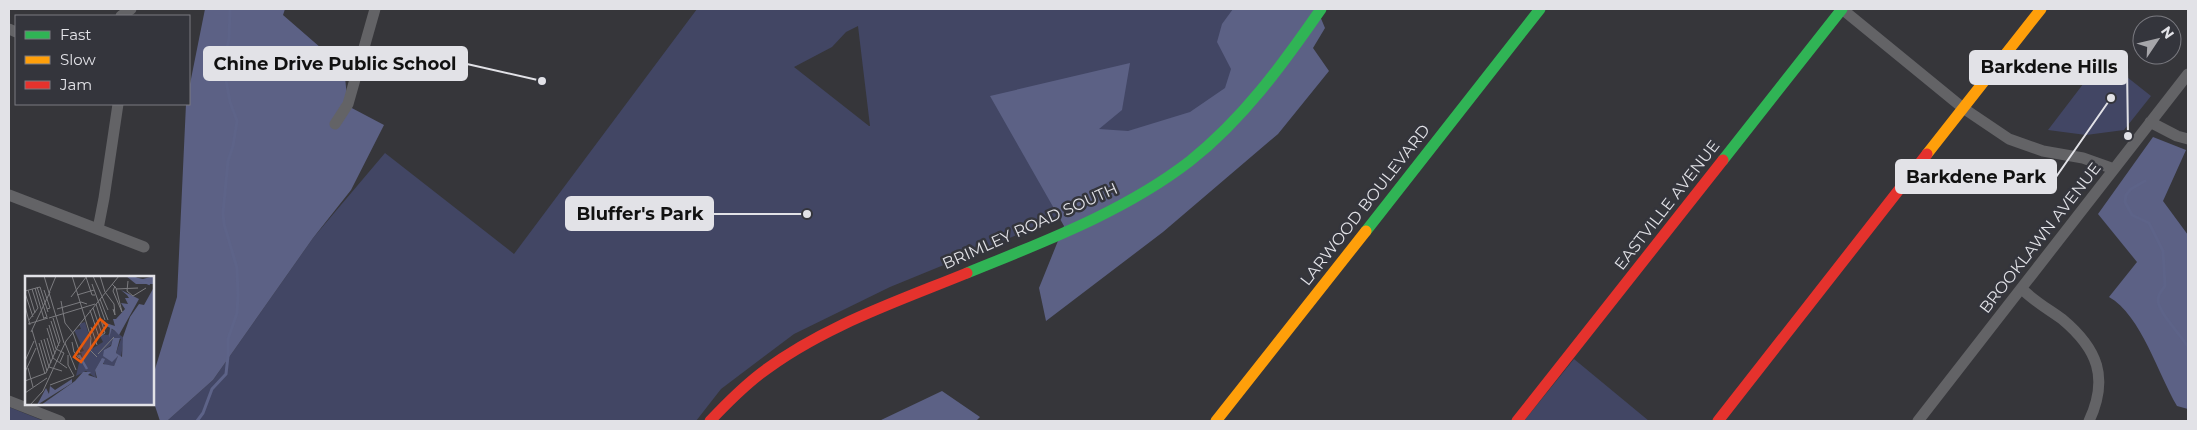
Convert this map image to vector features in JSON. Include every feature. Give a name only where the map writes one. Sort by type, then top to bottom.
[{"type":"street","points":[[335,124],[348,104],[375,9]]},
{"type":"street","name":"BRIMLEY ROAD SOUTH","points":[[710,421],[742,388],[795,351],[836,328],[873,310],[1040,243],[1135,197],[1176,172],[1207,148],[1260,92],[1321,9]]},
{"type":"street","name":"LARWOOD BOULEVARD","points":[[1216,421],[1540,9]]},
{"type":"street","points":[[1842,9],[1980,121],[2020,144],[2044,151],[2083,158],[2114,169]]},
{"type":"street","name":"EASTVILLE AVENUE","points":[[1517,421],[1842,9]]},
{"type":"street","points":[[1718,421],[2041,9]]},
{"type":"street","name":"BROOKLAWN AVENUE","points":[[1918,421],[2188,74]]},
{"type":"street","points":[[98,229],[118,105]]},
{"type":"street","points":[[2150,122],[2177,136],[2188,139]]},
{"type":"street","points":[[9,194],[144,247]]},
{"type":"street","points":[[2022,289],[2078,333],[2100,371],[2098,394],[2089,421]]},
{"type":"street","points":[[9,401],[60,421]]},
{"type":"shaded area","points":[[205,9],[285,9],[283,15],[344,68],[348,106],[384,125],[351,190],[313,238],[213,380],[167,421],[160,421],[154,403],[154,372],[177,297],[186,105],[190,105],[190,84]]},
{"type":"shaded area","points":[[697,9],[1311,9],[1171,172],[890,287],[794,334],[721,389],[696,421],[167,421],[213,380],[313,238],[385,153],[514,254]],"holes":[[[858,26],[870,126],[794,67],[832,47],[846,32]]]},
{"type":"shaded area","points":[[1233,9],[1317,9],[1325,28],[1313,48],[1329,71],[1278,134],[1163,232],[1046,321],[1039,288],[1064,226],[990,96],[1130,63],[1122,110],[1099,129],[1128,131],[1190,112],[1225,88],[1231,69],[1217,42],[1222,24]]},
{"type":"shaded area","points":[[2103,58],[2151,96],[2124,130],[2086,135],[2048,130]]},
{"type":"shaded area","points":[[2153,137],[2186,150],[2163,201],[2188,235],[2188,409],[2177,406],[2140,331],[2120,306],[2109,297],[2137,262],[2098,214]]},
{"type":"shaded area","points":[[1574,359],[1649,421],[1524,421]]},
{"type":"shaded area","points":[[942,391],[980,417],[976,421],[879,421]]},
{"type":"shaded area","points":[[9,407],[44,421],[9,421]]},
{"type":"waterway","points":[[197,421],[203,413],[212,389],[226,374],[228,339],[237,313],[237,268],[224,224],[223,213],[228,161],[233,146],[237,121],[230,102],[223,64],[229,39],[230,9]]},
{"type":"waterway","points":[[2145,181],[2131,189],[2126,195],[2125,202],[2132,215],[2149,223],[2163,251],[2165,286],[2160,292],[2159,305],[2188,347]]},
{"type":"traffic: fast","points":[[967,273],[1054,237],[1110,211],[1138,196],[1190,161],[1245,109],[1277,70],[1321,9]]},
{"type":"traffic: fast","points":[[1366,231],[1540,9]]},
{"type":"traffic: fast","points":[[1723,160],[1842,9]]},
{"type":"traffic: slow","points":[[1927,154],[2041,9]]},
{"type":"traffic: slow","points":[[1216,421],[1366,231]]},
{"type":"traffic: jam","points":[[1718,421],[1927,154]]},
{"type":"traffic: jam","points":[[1517,421],[1723,160]]},
{"type":"traffic: jam","points":[[710,421],[734,396],[760,374],[808,342],[886,305],[967,273]]},
{"type":"place","name":"Chine Drive Public School","points":[[542,81]]},
{"type":"place","name":"Barkdene Park","points":[[2111,98]]},
{"type":"place","name":"Barkdene Hills","points":[[2128,136]]},
{"type":"place","name":"Bluffer's Park","points":[[807,214]]}]
